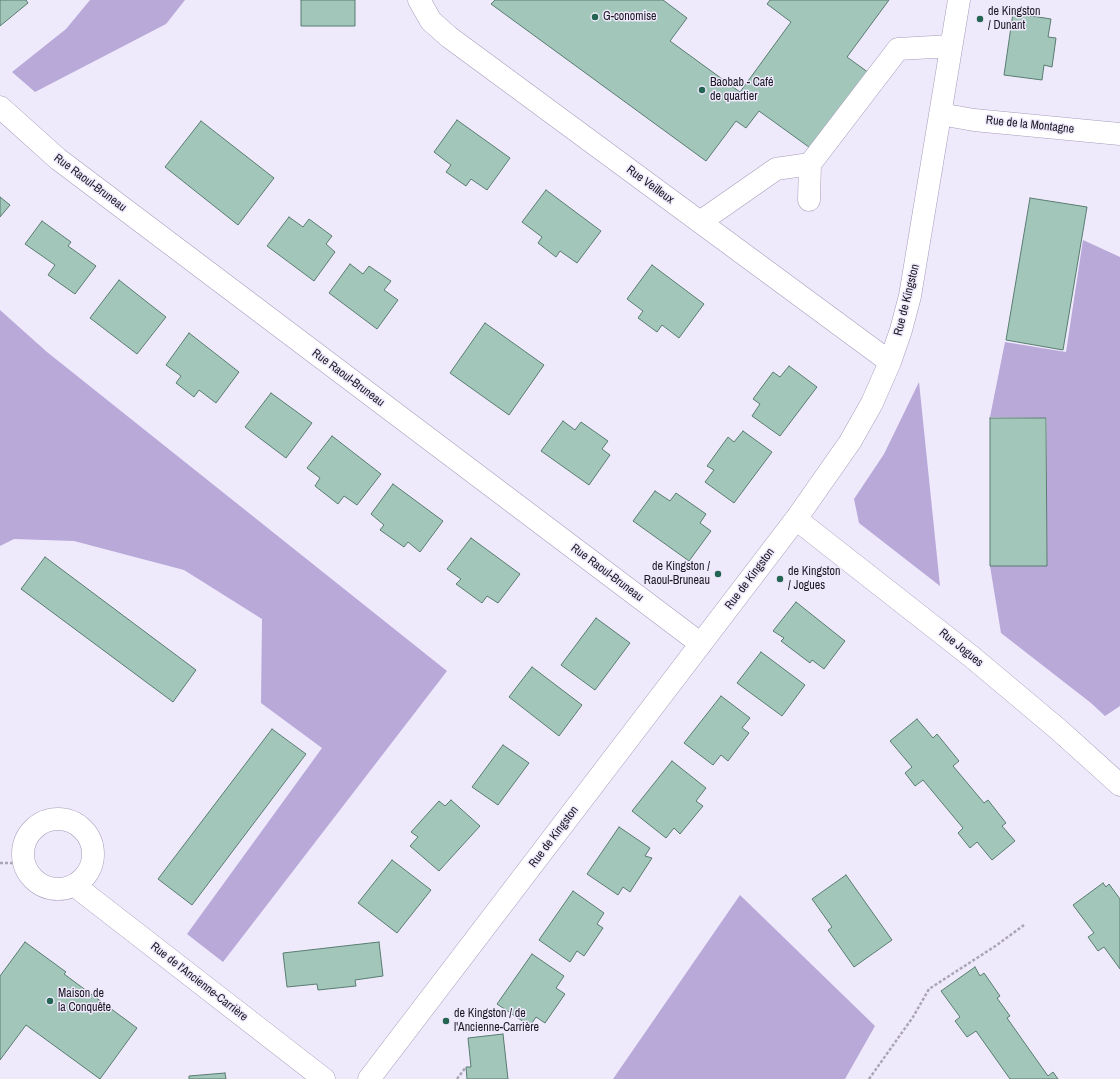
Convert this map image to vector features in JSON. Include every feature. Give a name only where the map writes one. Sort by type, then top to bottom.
[{"type":"street","name":"Rue de Kingston","points":[[369,1079],[796,519],[850,442],[872,403],[890,362],[901,330],[910,296],[958,0]]},
{"type":"street","name":"Rue Veilleux","points":[[423,2],[431,21],[449,37],[890,362]]},
{"type":"street","points":[[809,200],[810,164],[898,49],[951,46]]},
{"type":"street","name":"Rue Raoul-Bruneau","points":[[0,107],[58,159],[701,644]]},
{"type":"street","name":"Rue de la Montagne","points":[[940,114],[974,120],[1120,134]]},
{"type":"street","points":[[700,222],[776,169],[810,164]]},
{"type":"street","name":"Rue Jogues","points":[[796,519],[972,657],[1049,721],[1120,785]]},
{"type":"street","points":[[54,819],[66,820],[78,825],[92,844],[93,857],[90,868],[83,878],[74,885],[64,889],[53,889],[43,886],[34,880],[23,863],[22,851],[26,839],[33,829],[43,822],[54,819]]},
{"type":"street","name":"Rue de l'Ancienne-Carrière","points":[[74,885],[324,1079]]},
{"type":"path","points":[[0,863],[23,863]]},
{"type":"path","points":[[869,1079],[914,1017],[929,989],[997,945],[1024,925]]},
{"type":"path","points":[[457,1079],[466,1067]]},
{"type":"shaded area","points":[[90,0],[185,0],[166,24],[35,92],[12,72],[66,29]]},
{"type":"shaded area","points":[[1083,240],[1120,257],[1120,706],[1105,716],[1091,703],[1001,633],[990,566],[1047,565],[1047,418],[990,417],[1005,342],[1066,352]]},
{"type":"shaded area","points":[[0,310],[47,352],[447,671],[223,962],[187,934],[322,748],[261,703],[262,619],[184,570],[74,541],[14,539],[0,546]]},
{"type":"shaded area","points":[[919,382],[940,586],[859,523],[854,499],[884,454]]},
{"type":"shaded area","points":[[740,895],[875,1026],[845,1079],[613,1079]]},
{"type":"building","points":[[0,0],[26,0],[28,3],[0,26]]},
{"type":"building","points":[[301,0],[355,0],[355,26],[301,26]]},
{"type":"building","points":[[495,0],[663,0],[687,18],[670,41],[740,92],[791,22],[767,4],[770,0],[889,0],[847,57],[869,73],[813,150],[759,111],[746,128],[736,121],[706,161],[491,4]]},
{"type":"building","points":[[1013,13],[1051,19],[1048,37],[1056,38],[1052,67],[1044,65],[1042,80],[1004,75]]},
{"type":"building","points":[[457,120],[510,158],[487,190],[471,179],[466,186],[446,172],[451,165],[434,152]]},
{"type":"building","points":[[201,121],[274,178],[238,225],[165,167]]},
{"type":"building","points":[[546,190],[601,231],[577,263],[560,251],[556,257],[538,243],[542,237],[522,222]]},
{"type":"building","points":[[0,197],[10,205],[0,217]]},
{"type":"building","points":[[1030,198],[1087,207],[1063,350],[1006,340]]},
{"type":"building","points":[[289,217],[303,227],[309,219],[332,236],[326,244],[335,252],[314,281],[267,246]]},
{"type":"building","points":[[42,221],[71,242],[68,246],[96,266],[75,294],[48,275],[55,265],[25,244]]},
{"type":"building","points":[[350,264],[363,274],[369,266],[391,281],[384,290],[398,300],[377,329],[329,293]]},
{"type":"building","points":[[652,265],[704,304],[679,338],[662,325],[657,332],[638,318],[643,311],[627,299]]},
{"type":"building","points":[[119,280],[166,317],[137,354],[90,318]]},
{"type":"building","points":[[485,323],[544,365],[509,415],[450,373]]},
{"type":"building","points":[[189,333],[239,372],[216,403],[199,390],[194,397],[176,383],[181,376],[166,365]]},
{"type":"building","points":[[789,366],[817,387],[780,436],[752,416],[760,404],[753,399],[773,372],[780,377]]},
{"type":"building","points":[[271,393],[312,423],[286,458],[245,427]]},
{"type":"building","points":[[990,418],[1046,418],[1047,566],[990,566]]},
{"type":"building","points":[[563,421],[575,430],[581,422],[608,441],[602,449],[610,455],[589,485],[541,451]]},
{"type":"building","points":[[743,431],[772,452],[734,503],[705,482],[714,470],[707,466],[728,437],[734,442]]},
{"type":"building","points":[[332,436],[381,474],[357,505],[344,496],[338,504],[315,486],[320,478],[307,468]]},
{"type":"building","points":[[393,484],[443,521],[420,552],[408,542],[404,547],[380,530],[384,525],[371,514]]},
{"type":"building","points":[[655,491],[670,501],[676,493],[706,514],[700,523],[711,531],[689,561],[633,521]]},
{"type":"building","points":[[471,538],[520,574],[498,603],[487,596],[482,603],[456,584],[461,579],[447,569]]},
{"type":"building","points":[[45,557],[196,670],[173,702],[21,589]]},
{"type":"building","points":[[796,602],[845,641],[824,669],[812,660],[810,663],[781,641],[784,638],[773,631]]},
{"type":"building","points":[[596,618],[630,643],[595,690],[561,665]]},
{"type":"building","points":[[761,652],[805,685],[782,716],[737,683]]},
{"type":"building","points":[[532,667],[582,705],[559,736],[509,697]]},
{"type":"building","points":[[721,696],[750,718],[742,728],[749,733],[728,761],[721,755],[713,765],[684,743]]},
{"type":"building","points":[[917,719],[933,738],[937,734],[959,761],[953,766],[984,803],[988,800],[1006,823],[1002,826],[1015,841],[992,860],[977,842],[970,848],[958,833],[963,828],[923,780],[915,786],[905,773],[912,767],[890,741]]},
{"type":"building","points":[[272,729],[306,754],[192,905],[158,879]]},
{"type":"building","points":[[503,745],[529,763],[498,805],[472,787]]},
{"type":"building","points":[[672,761],[706,788],[696,801],[703,806],[680,834],[674,828],[666,838],[632,811]]},
{"type":"building","points":[[451,800],[480,826],[439,871],[410,846],[418,837],[411,832],[439,801],[445,806]]},
{"type":"building","points":[[619,827],[650,848],[645,856],[652,858],[630,892],[623,887],[618,895],[587,874]]},
{"type":"building","points":[[392,860],[431,890],[397,933],[358,903]]},
{"type":"building","points":[[846,875],[892,940],[854,967],[828,930],[832,927],[812,899]]},
{"type":"building","points":[[1103,883],[1106,887],[1109,884],[1120,899],[1120,969],[1104,947],[1098,951],[1088,937],[1094,933],[1073,905]]},
{"type":"building","points":[[573,891],[604,913],[597,924],[603,928],[584,956],[577,951],[570,962],[539,940]]},
{"type":"building","name":"Maison de la Conquête","points":[[25,942],[66,972],[64,974],[137,1028],[100,1079],[26,1025],[0,1060],[0,976]]},
{"type":"building","points":[[379,942],[383,976],[355,980],[356,986],[318,990],[317,984],[287,987],[283,953]]},
{"type":"building","points":[[532,954],[564,976],[556,988],[565,994],[545,1023],[536,1017],[530,1026],[497,1004]]},
{"type":"building","points":[[975,967],[980,976],[984,973],[1000,996],[997,998],[1010,1016],[1007,1018],[1048,1076],[1053,1072],[1058,1079],[1010,1079],[976,1031],[967,1037],[955,1021],[960,1017],[941,991]]},
{"type":"building","points":[[503,1034],[508,1079],[467,1079],[466,1067],[471,1067],[468,1038]]},
{"type":"building","points":[[225,1073],[226,1079],[189,1079],[189,1076]]},
{"type":"place","name":"G-conomise","points":[[595,17]]},
{"type":"place","name":"de Kingston / Dunant","points":[[980,19]]},
{"type":"place","name":"Baobab - Café de quartier","points":[[702,90]]},
{"type":"place","name":"de Kingston / Raoul-Bruneau","points":[[718,574]]},
{"type":"place","name":"de Kingston / Jogues","points":[[780,579]]},
{"type":"place","name":"Maison de la Conquête","points":[[50,1001]]},
{"type":"place","name":"de Kingston / de l'Ancienne-Carrière","points":[[446,1021]]}]
